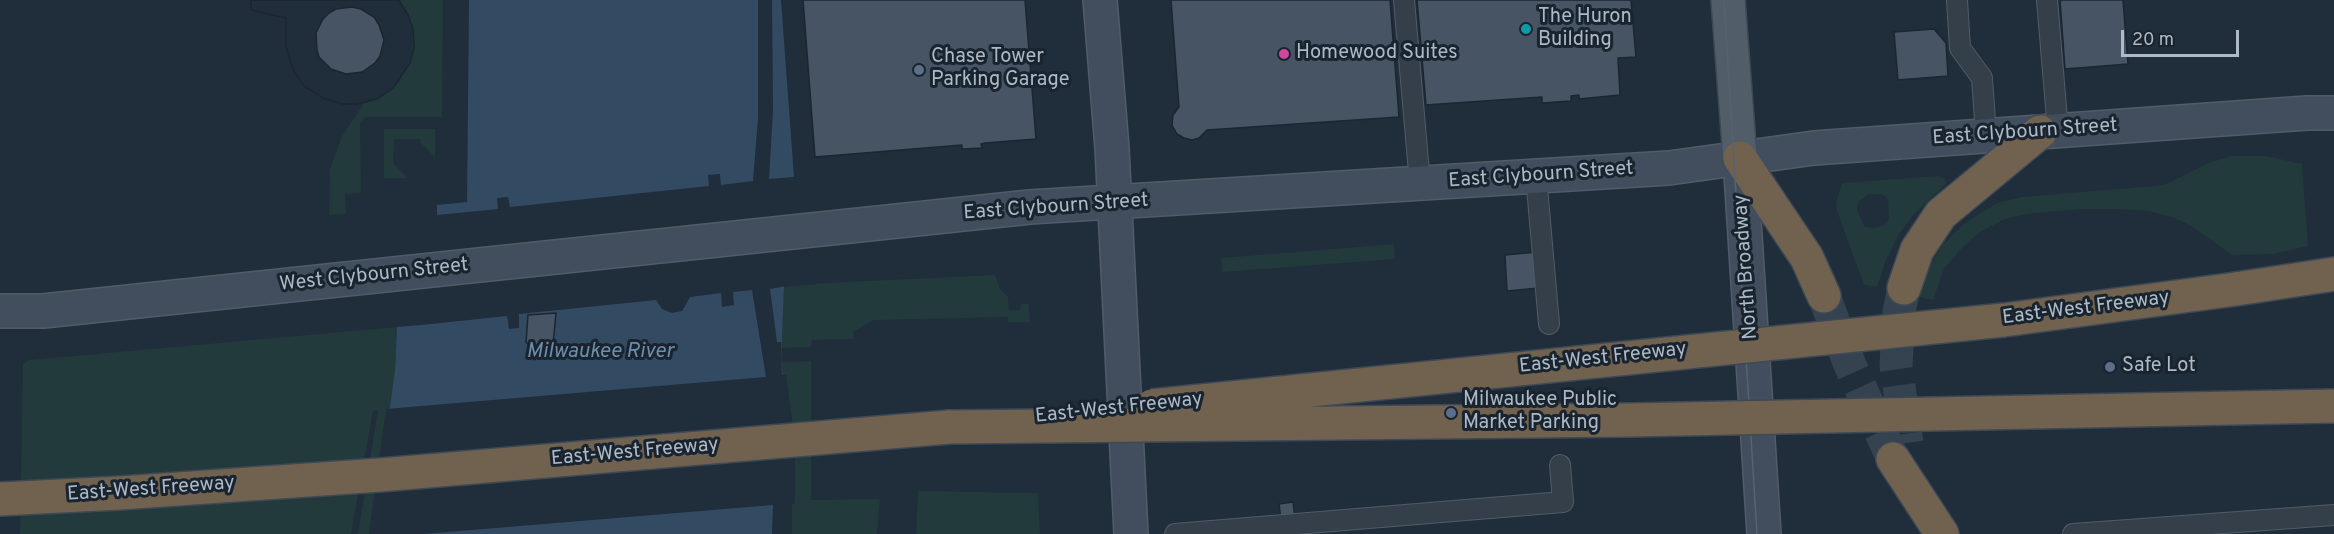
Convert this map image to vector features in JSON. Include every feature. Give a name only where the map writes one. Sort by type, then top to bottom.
[{"type":"highway","points":[[1904,288],[1917,250],[1941,214],[2049,132]]},
{"type":"highway","points":[[1740,158],[1807,258],[1824,296]]},
{"type":"highway","points":[[2236,289],[2334,274]]},
{"type":"highway","points":[[2236,289],[2334,281]]},
{"type":"highway","name":"East-West Freeway","points":[[0,499],[380,475],[949,427],[1738,345],[2004,320],[2236,289]]},
{"type":"highway","points":[[949,427],[1642,420],[2334,406]]},
{"type":"highway","points":[[1902,459],[1937,527]]},
{"type":"main road","points":[[1100,0],[1115,203],[1131,534]]},
{"type":"main road","name":"North Broadway","points":[[1728,0],[1764,534]]},
{"type":"main road","name":"East Clybourn Street","points":[[748,236],[1030,207],[1669,168],[1814,148],[2307,113],[2334,113]]},
{"type":"main road","name":"West Clybourn Street","points":[[0,310],[43,310],[748,236]]},
{"type":"lane","points":[[1404,0],[1420,184]]},
{"type":"lane","points":[[1957,0],[1960,48],[1982,78],[1986,135]]},
{"type":"lane","points":[[2047,0],[2049,132]]},
{"type":"lane","points":[[1536,176],[1549,324]]},
{"type":"lane","points":[[1175,534],[1563,502],[1560,465]]},
{"type":"lane","points":[[2073,534],[2334,515]]},
{"type":"green space","points":[[399,0],[443,0],[442,117],[365,117],[360,124],[361,193],[345,194],[346,214],[329,215],[330,170],[341,138],[364,103],[382,96],[399,82],[412,56],[413,29]]},
{"type":"green space","points":[[384,129],[435,129],[435,157],[420,142],[420,139],[394,139],[393,163],[408,178],[384,178]]},
{"type":"green space","points":[[2233,156],[2266,156],[2302,164],[2308,246],[2274,254],[2232,255],[2193,227],[2175,218],[2149,211],[2082,209],[2026,214],[2005,219],[1980,232],[1944,269],[1933,300],[1919,297],[1927,270],[1943,244],[1965,223],[1997,203],[2022,197],[2164,185],[2211,162]]},
{"type":"green space","points":[[1938,176],[1946,180],[1946,184],[1913,215],[1900,233],[1886,260],[1877,287],[1864,285],[1837,211],[1836,203],[1842,183]],"holes":[[[1869,194],[1882,194],[1888,199],[1889,219],[1885,225],[1876,228],[1865,227],[1857,211],[1858,202]]]},
{"type":"green space","points":[[1394,244],[1395,259],[1222,272],[1221,258]]},
{"type":"green space","points":[[995,275],[1000,289],[1008,297],[1009,310],[1020,310],[1021,304],[1029,304],[1030,322],[1008,322],[1008,317],[874,320],[853,332],[853,339],[812,340],[811,347],[781,348],[784,287]]},
{"type":"green space","points":[[397,327],[395,370],[372,534],[358,534],[378,410],[373,411],[351,534],[20,534],[23,364],[29,360]]},
{"type":"green space","points":[[811,361],[811,500],[880,499],[877,534],[792,534],[792,442],[781,362]]},
{"type":"green space","points":[[918,491],[1038,493],[1040,534],[916,534]]},
{"type":"water","name":"Milwaukee River","points":[[469,0],[803,0],[815,157],[794,177],[784,287],[781,362],[792,442],[792,534],[372,534],[395,370],[397,327],[421,325],[437,221],[437,205],[467,202]]},
{"type":"pier","points":[[758,0],[772,0],[773,110],[769,179],[794,177],[781,0],[803,0],[815,157],[810,178],[797,180],[787,286],[770,289],[777,342],[781,342],[782,375],[786,375],[795,441],[795,503],[792,504],[792,534],[772,534],[773,505],[423,534],[369,534],[386,409],[766,377],[752,290],[733,292],[734,305],[722,307],[721,293],[690,297],[682,311],[672,313],[662,309],[656,300],[519,314],[519,328],[509,329],[507,316],[421,325],[437,215],[498,209],[497,198],[508,197],[510,207],[709,186],[708,175],[720,174],[721,185],[753,181],[758,118]]},
{"type":"building","points":[[251,0],[399,0],[413,29],[414,48],[410,63],[393,88],[377,99],[357,104],[343,104],[325,99],[304,86],[293,70],[286,46],[286,18],[251,10]],"holes":[[[352,7],[361,9],[374,17],[379,25],[384,40],[380,56],[375,63],[362,72],[346,74],[331,69],[319,57],[316,33],[323,19],[336,9]]]},
{"type":"building","points":[[251,0],[399,0],[413,29],[414,48],[410,63],[393,88],[377,99],[357,104],[343,104],[325,99],[304,86],[293,70],[286,46],[286,18],[251,10]]},
{"type":"building","name":"Chase Tower Parking Garage","points":[[803,0],[1025,0],[1036,139],[985,143],[981,144],[982,148],[962,149],[962,145],[815,157]]},
{"type":"building","name":"Homewood Suites","points":[[1171,0],[1390,0],[1399,117],[1207,130],[1199,138],[1192,140],[1184,138],[1177,134],[1172,125],[1173,115],[1179,107]]},
{"type":"building","name":"The Huron Building","points":[[1417,0],[1631,0],[1636,57],[1618,58],[1620,95],[1579,99],[1579,95],[1571,96],[1571,101],[1542,103],[1542,97],[1426,105]]},
{"type":"building","points":[[2060,0],[2123,0],[2128,64],[2065,69]]},
{"type":"building","points":[[1934,29],[1946,43],[1948,76],[1898,80],[1894,32]]},
{"type":"building","points":[[1537,252],[1539,288],[1507,291],[1505,255]]},
{"type":"building","points":[[556,313],[553,344],[547,350],[533,349],[526,342],[528,315]]},
{"type":"building","points":[[1293,502],[1295,518],[1281,519],[1279,504]]},
{"type":"tunnel","points":[[1904,288],[1899,312],[1896,365],[1907,443]]},
{"type":"tunnel","points":[[1824,296],[1850,365],[1893,459]]},
{"type":"tram line","points":[[1724,0],[1757,534]]},
{"type":"place","name":"The Huron Building","points":[[1526,29]]},
{"type":"place","name":"Homewood Suites","points":[[1284,54]]},
{"type":"place","name":"Chase Tower Parking Garage","points":[[919,70]]},
{"type":"place","name":"Safe Lot","points":[[2110,367]]},
{"type":"place","name":"Milwaukee Public Market Parking","points":[[1451,413]]}]
